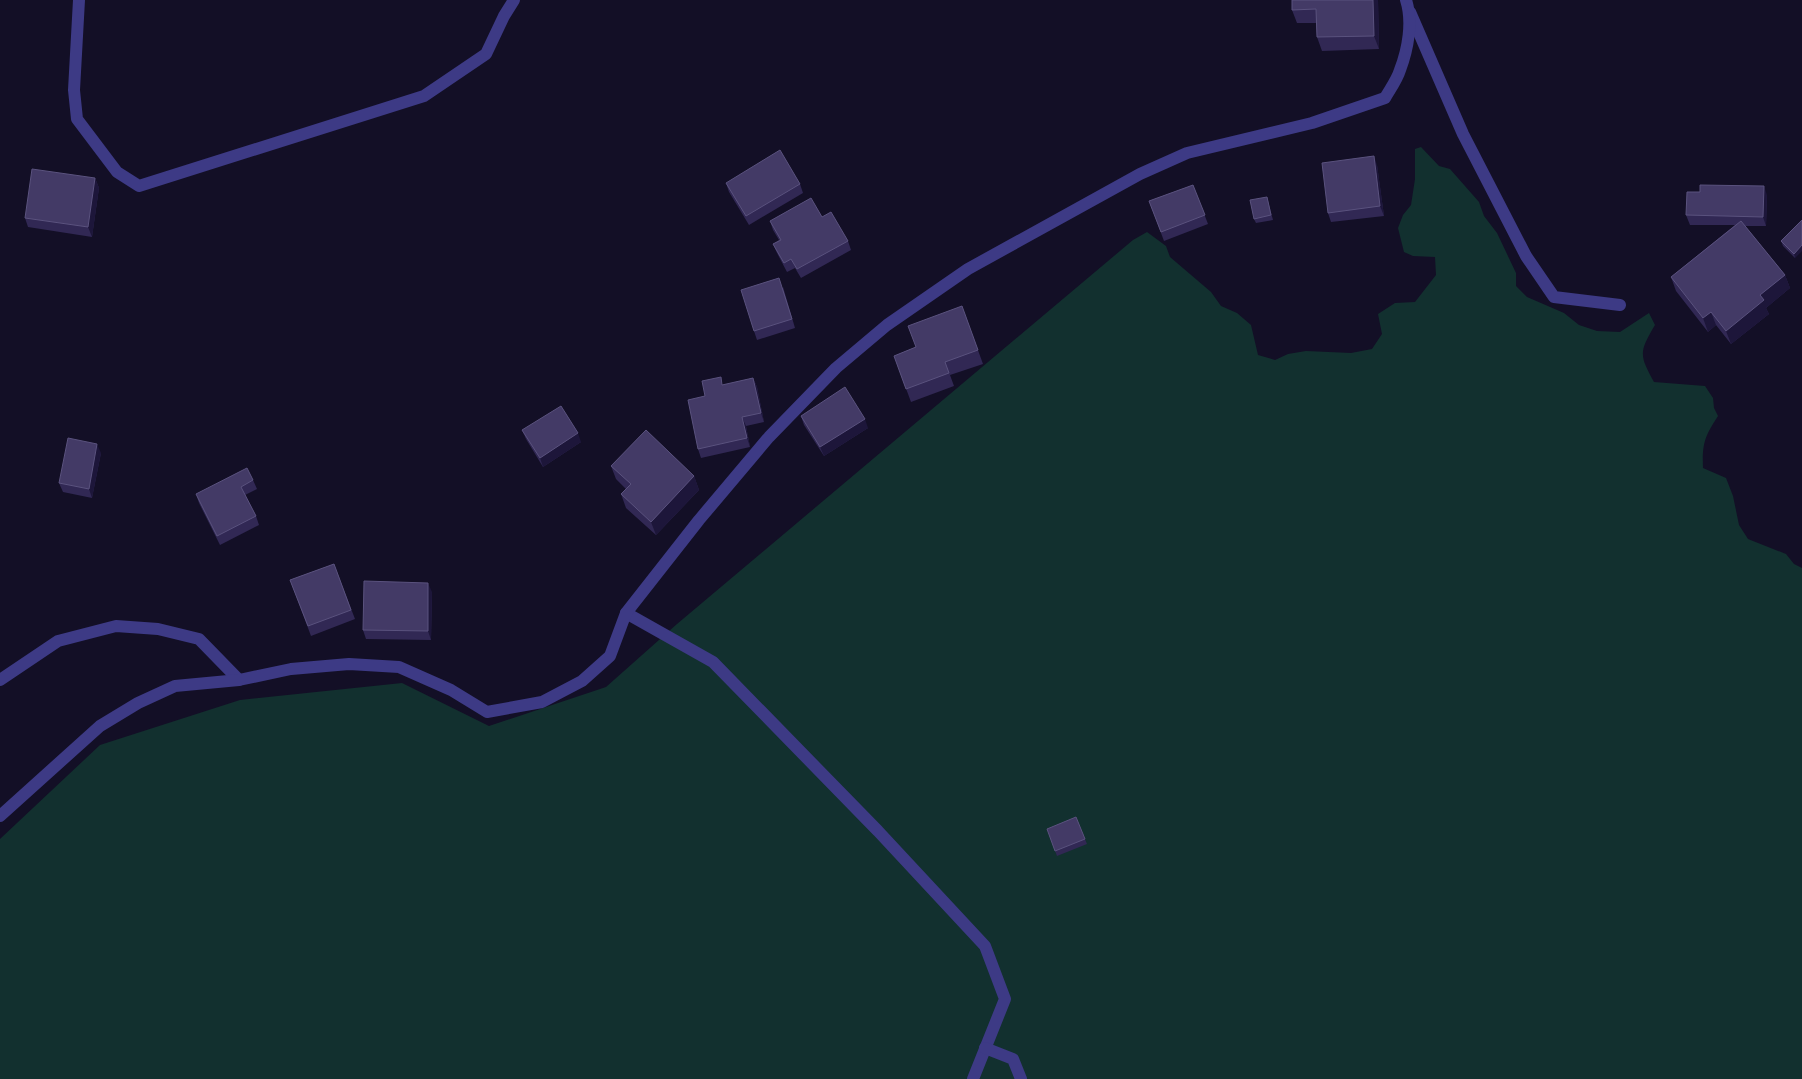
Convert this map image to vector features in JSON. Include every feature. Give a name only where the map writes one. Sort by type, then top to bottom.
[{"type":"street","points":[[79,0],[74,90],[77,120],[117,172],[138,186],[424,96],[486,54],[504,16],[514,0]]},
{"type":"street","points":[[1407,5],[1462,134],[1526,256],[1554,297],[1620,304]]},
{"type":"street","points":[[0,816],[100,726],[138,703],[176,686],[239,680],[291,669],[349,664],[399,666],[451,690],[487,712],[542,702],[582,681],[610,656],[626,613],[699,520],[769,437],[836,368],[887,325],[968,269],[1140,174],[1187,153],[1312,123],[1385,98],[1400,72],[1407,44],[1407,5]]},
{"type":"street","points":[[626,613],[713,662],[878,831],[985,946],[1005,999],[973,1079]]},
{"type":"street","points":[[0,680],[58,641],[116,626],[158,630],[199,639],[239,680]]},
{"type":"street","points":[[985,1048],[1013,1060],[1021,1079]]},
{"type":"green space","points":[[1421,147],[1439,166],[1450,169],[1479,202],[1484,216],[1497,233],[1516,273],[1516,286],[1527,297],[1564,313],[1579,325],[1597,331],[1620,332],[1649,313],[1655,325],[1646,342],[1643,354],[1646,366],[1654,382],[1705,386],[1713,398],[1714,408],[1718,416],[1705,440],[1703,468],[1726,478],[1733,496],[1739,525],[1748,539],[1786,554],[1794,564],[1802,568],[1802,1079],[0,1079],[0,839],[100,745],[240,700],[402,683],[489,726],[606,687],[677,624],[1133,240],[1147,232],[1166,246],[1170,257],[1211,292],[1221,306],[1237,313],[1251,325],[1258,355],[1275,360],[1288,354],[1306,351],[1351,353],[1372,349],[1382,334],[1378,314],[1395,303],[1415,302],[1436,275],[1435,257],[1413,256],[1404,252],[1398,228],[1403,215],[1411,205],[1415,179],[1415,149]]},
{"type":"building","points":[[1292,0],[1373,0],[1374,36],[1317,37],[1316,9],[1292,10]]},
{"type":"building","points":[[780,150],[800,184],[746,216],[726,183]]},
{"type":"building","points":[[1374,156],[1380,206],[1328,213],[1322,163]]},
{"type":"building","points":[[32,169],[95,178],[88,227],[25,218]]},
{"type":"building","points":[[1193,185],[1205,215],[1161,232],[1149,201]]},
{"type":"building","points":[[1700,185],[1764,186],[1763,217],[1686,215],[1687,192],[1700,192]]},
{"type":"building","points":[[1267,197],[1271,215],[1254,219],[1250,200]]},
{"type":"building","points":[[811,198],[822,217],[831,212],[848,241],[797,269],[791,259],[784,263],[773,244],[781,240],[770,221]]},
{"type":"building","points":[[1802,220],[1802,245],[1794,254],[1781,241]]},
{"type":"building","points":[[1741,221],[1785,275],[1760,295],[1764,300],[1726,331],[1711,312],[1703,318],[1671,277]]},
{"type":"building","points":[[779,278],[792,319],[754,331],[741,290]]},
{"type":"building","points":[[962,306],[978,350],[945,362],[949,373],[906,389],[894,356],[916,347],[908,326]]},
{"type":"building","points":[[721,377],[722,385],[753,378],[761,413],[742,417],[747,438],[698,449],[688,400],[705,396],[702,381]]},
{"type":"building","points":[[845,387],[865,419],[820,447],[801,416]]},
{"type":"building","points":[[561,406],[578,433],[540,458],[522,430]]},
{"type":"building","points":[[646,430],[694,476],[651,522],[621,494],[631,484],[611,466]]},
{"type":"building","points":[[68,438],[97,444],[89,489],[59,483]]},
{"type":"building","points":[[247,468],[253,480],[241,487],[256,516],[217,536],[196,494]]},
{"type":"building","points":[[334,564],[351,610],[308,626],[290,580]]},
{"type":"building","points":[[364,581],[428,583],[428,631],[363,630]]},
{"type":"building","points":[[1076,817],[1085,839],[1055,851],[1047,829]]}]
